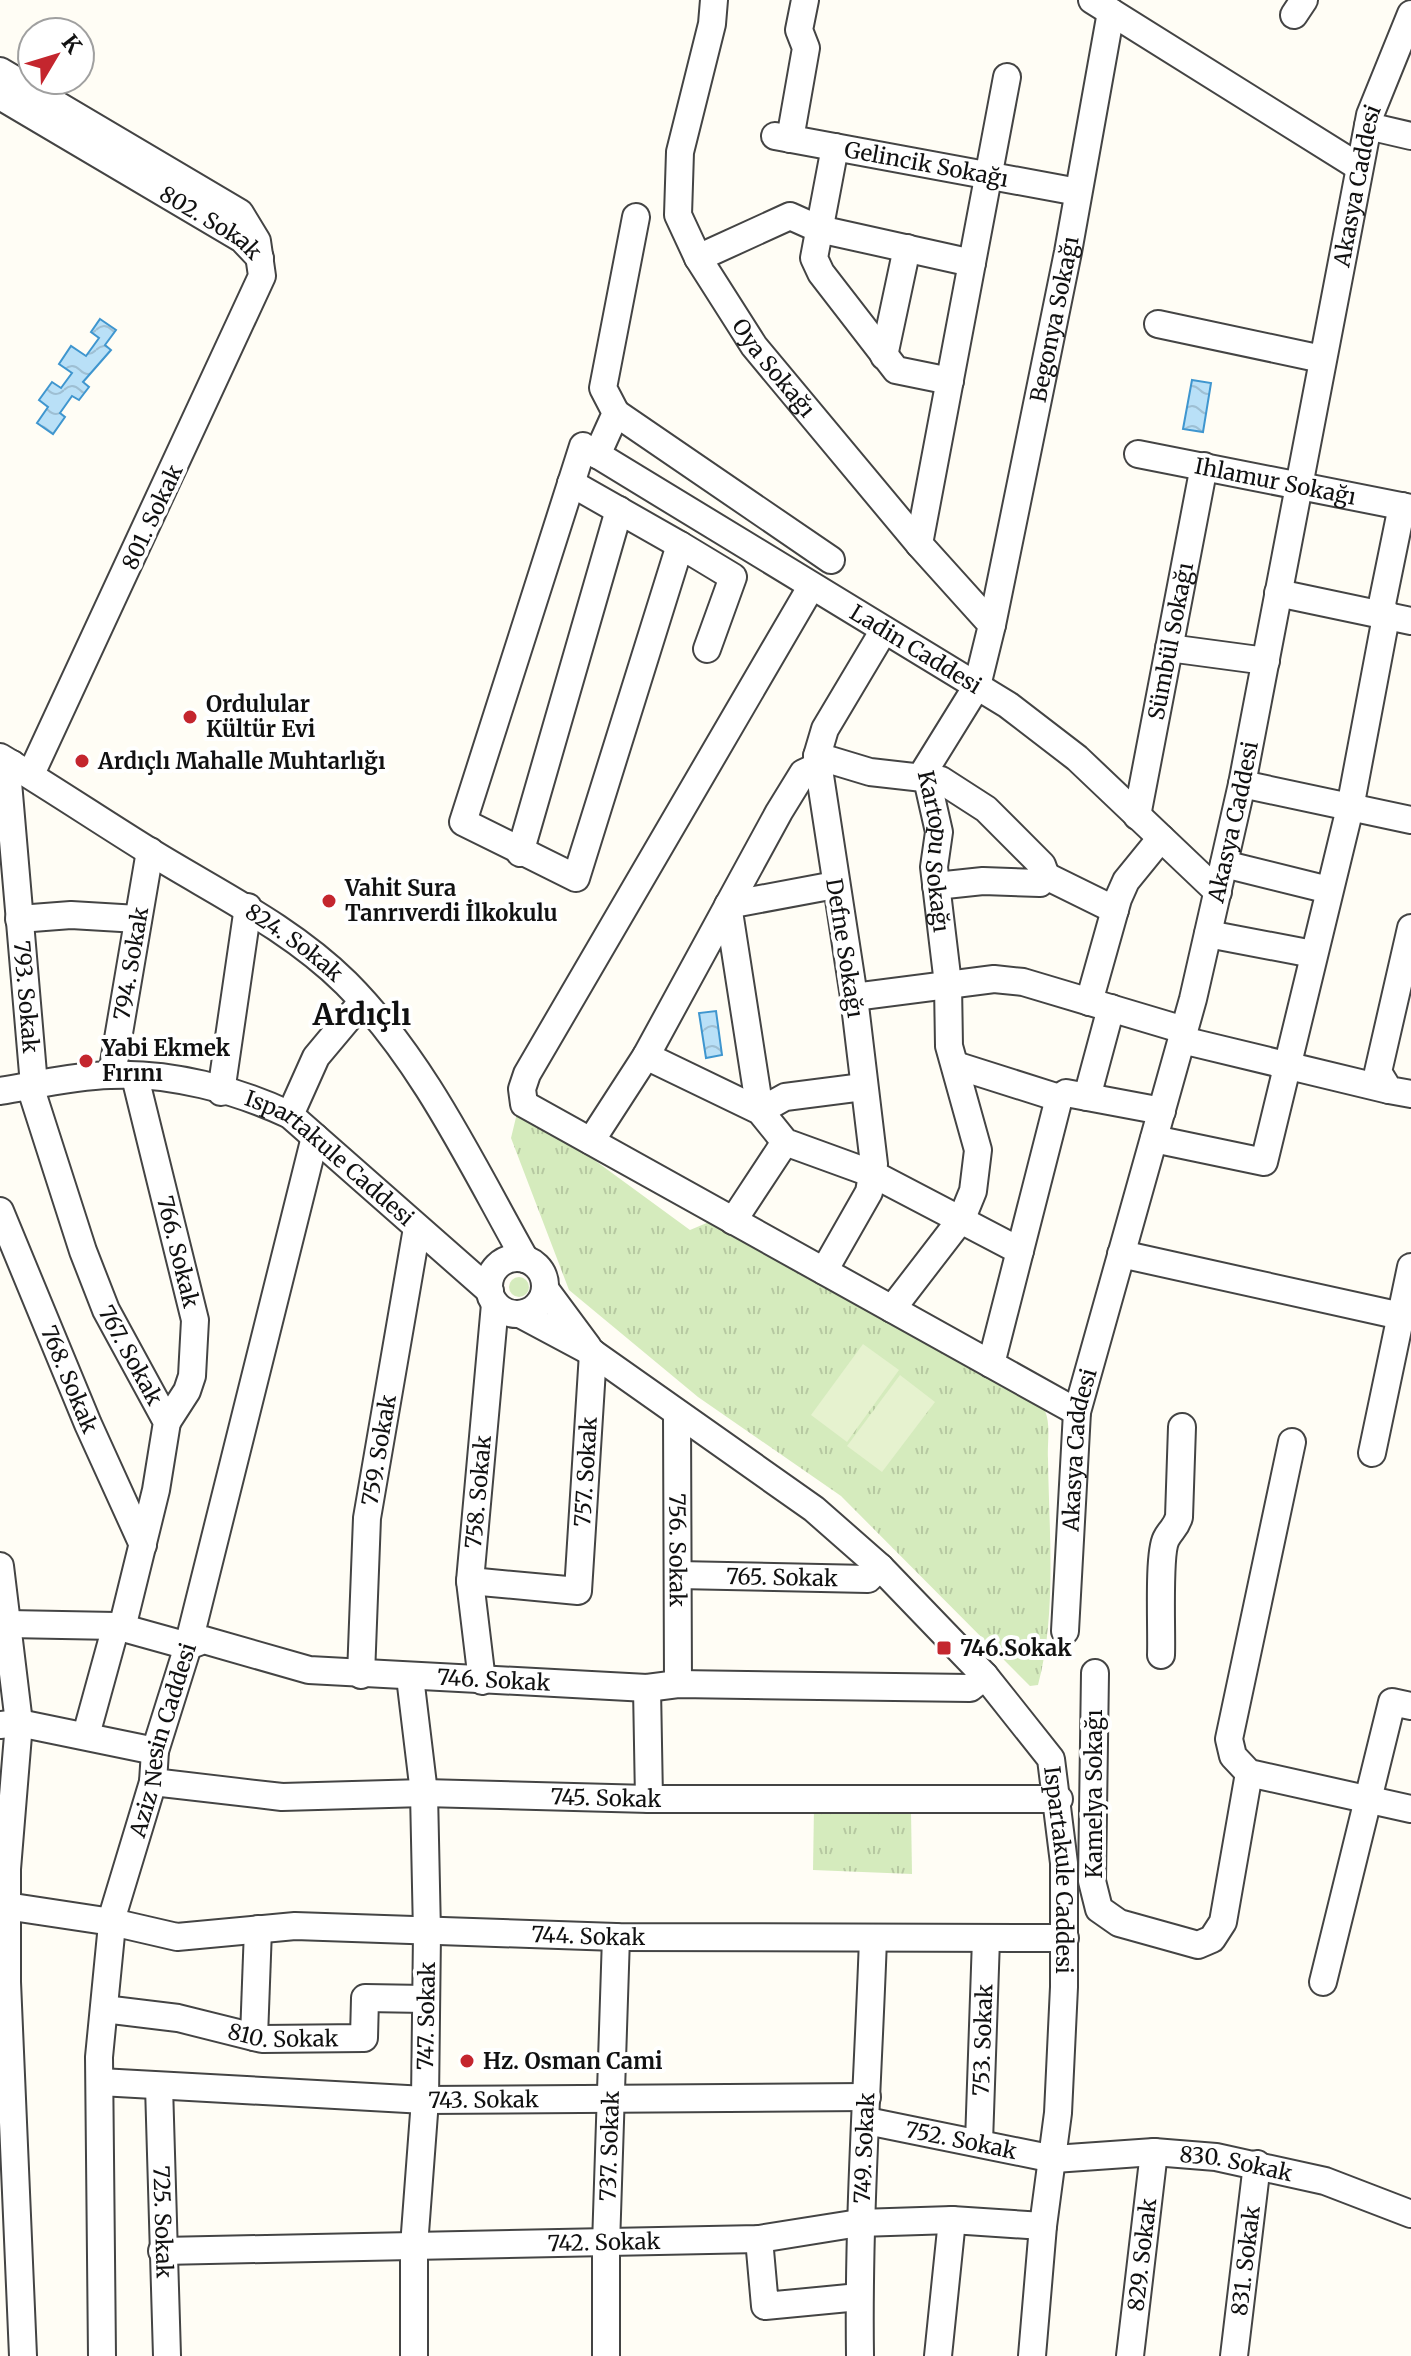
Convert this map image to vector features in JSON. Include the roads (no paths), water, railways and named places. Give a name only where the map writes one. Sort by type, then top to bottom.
[{"type":"street","name":"Oya Sokağı","points":[[714,0],[712,24],[680,152],[678,215],[698,258],[754,346],[919,544],[992,625]]},
{"type":"street","name":"Gelincik Sokağı","points":[[805,0],[799,30],[806,48],[783,138],[1078,192]]},
{"type":"street","points":[[1101,6],[1359,167]]},
{"type":"street","name":"Begonya Sokağı","points":[[992,625],[1078,192],[1101,6]]},
{"type":"street","name":"Akasya Caddesi","points":[[1065,1631],[1077,1412],[1183,1035],[1208,934],[1242,784],[1368,126],[1398,40],[1411,14]]},
{"type":"street","name":"802. Sokak","points":[[0,71],[240,213],[253,232],[260,258]]},
{"type":"street","points":[[919,544],[1007,77]]},
{"type":"street","name":"802. Sokak","points":[[0,96],[242,239],[260,258]]},
{"type":"street","points":[[1368,126],[1411,136]]},
{"type":"street","points":[[835,147],[814,258],[821,273],[896,370],[950,381]]},
{"type":"street","points":[[698,258],[790,216],[819,229],[972,263]]},
{"type":"street","points":[[636,217],[603,388],[616,413],[831,560]]},
{"type":"street","points":[[884,356],[907,248]]},
{"type":"street","name":"801. Sokak","points":[[14,765],[250,308],[262,276],[260,258]]},
{"type":"street","points":[[1158,324],[1322,359]]},
{"type":"street","points":[[616,413],[571,483],[463,822],[520,853],[576,878],[680,545]]},
{"type":"street","name":"Ladin Caddesi","points":[[590,450],[1008,705],[1077,758],[1218,892]]},
{"type":"street","name":"Ihlamur Sokağı","points":[[1138,454],[1407,507]]},
{"type":"street","name":"Sümbül Sokağı","points":[[1137,816],[1204,466]]},
{"type":"street","points":[[571,483],[733,577],[707,649]]},
{"type":"street","points":[[1398,619],[1382,604],[1407,507]]},
{"type":"street","points":[[520,853],[619,510]]},
{"type":"street","points":[[811,587],[527,1074],[522,1089],[524,1104],[1077,1412]]},
{"type":"street","points":[[1278,593],[1398,619]]},
{"type":"street","points":[[1154,1139],[1264,1162],[1398,619]]},
{"type":"street","points":[[977,686],[992,625]]},
{"type":"street","name":"Defne Sokağı","points":[[824,1271],[869,1192],[874,1164],[854,997],[818,761],[825,729],[884,630]]},
{"type":"street","points":[[1169,648],[1266,661]]},
{"type":"street","name":"Kartopu Sokağı","points":[[892,1309],[962,1218],[973,1191],[978,1150],[949,1046],[948,984],[934,867],[939,832],[925,770],[977,686]]},
{"type":"street","points":[[591,1141],[646,1056],[803,773],[818,761],[870,772],[941,780],[986,809],[1042,865],[1046,876],[1115,910]]},
{"type":"street","name":"824. Sokak","points":[[14,765],[150,851],[248,907],[315,955],[362,1002],[399,1047],[439,1107],[525,1259]]},
{"type":"street","name":"793. Sokak","points":[[14,765],[8,782],[32,1086]]},
{"type":"street","points":[[1242,784],[1411,820]]},
{"type":"street","points":[[1087,1097],[1115,910],[1126,881],[1161,838]]},
{"type":"street","name":"794. Sokak","points":[[124,1076],[138,919],[150,851]]},
{"type":"street","points":[[1224,864],[1329,890]]},
{"type":"street","points":[[936,886],[983,881],[1040,883],[1046,876]]},
{"type":"street","points":[[728,905],[835,885]]},
{"type":"street","points":[[728,905],[760,1111]]},
{"type":"street","points":[[221,1092],[248,907]]},
{"type":"street","points":[[19,919],[71,915],[138,919]]},
{"type":"street","points":[[1400,1092],[1378,1072],[1402,1005],[1411,928]]},
{"type":"street","points":[[1208,934],[1313,954]]},
{"type":"street","points":[[854,997],[994,979],[1023,982],[1287,1066],[1400,1092]]},
{"type":"street","points":[[290,1115],[316,1057],[362,1002]]},
{"type":"street","points":[[646,1056],[760,1111],[785,1142],[873,1174],[1020,1251]]},
{"type":"street","points":[[955,1065],[1059,1098]]},
{"type":"street","name":"Ispartakule Caddesi","points":[[0,1091],[124,1076],[186,1082],[256,1099],[290,1115],[493,1298]]},
{"type":"street","name":"766. Sokak","points":[[124,1076],[195,1320],[192,1376],[187,1391],[167,1422]]},
{"type":"street","name":"767. Sokak","points":[[32,1086],[83,1251],[106,1310],[167,1422],[143,1545],[86,1735]]},
{"type":"street","points":[[760,1111],[785,1097],[863,1087]]},
{"type":"street","points":[[991,1364],[1059,1098],[1066,1093],[1162,1111]]},
{"type":"street","name":"Aziz Nesin Caddesi","points":[[102,2356],[100,2082],[112,1922],[153,1782],[155,1751],[188,1646],[315,1137]]},
{"type":"street","points":[[733,1221],[785,1142]]},
{"type":"street","name":"768. Sokak","points":[[0,1211],[88,1424],[143,1545]]},
{"type":"street","name":"759. Sokak","points":[[361,1675],[367,1518],[417,1228]]},
{"type":"street","points":[[1121,1254],[1401,1316]]},
{"type":"street","points":[[525,1259],[540,1270],[545,1289],[537,1306],[520,1314],[510,1314],[493,1298],[490,1279],[499,1264],[525,1259]]},
{"type":"street","points":[[1372,1453],[1411,1267]]},
{"type":"street","name":"Ispartakule Caddesi","points":[[545,1289],[593,1353]]},
{"type":"street","name":"758. Sokak","points":[[482,1681],[470,1581],[493,1298]]},
{"type":"street","name":"Ispartakule Caddesi","points":[[520,1314],[593,1353],[814,1509],[880,1567],[985,1676],[1051,1759],[1059,1799],[1065,1938],[1054,2159],[1043,2226],[1032,2356]]},
{"type":"street","name":"757. Sokak","points":[[470,1581],[578,1591],[593,1353]]},
{"type":"street","name":"756. Sokak","points":[[677,1414],[678,1684]]},
{"type":"street","points":[[1161,1655],[1163,1566],[1166,1539],[1176,1529],[1179,1517],[1182,1427]]},
{"type":"street","points":[[1292,1442],[1229,1739],[1233,1756],[1249,1773],[1411,1809]]},
{"type":"street","points":[[0,1566],[8,1624],[3,1983],[10,2261],[23,2356]]},
{"type":"street","name":"765. Sokak","points":[[678,1575],[868,1579],[880,1567]]},
{"type":"street","name":"746. Sokak","points":[[8,1624],[119,1627],[188,1646],[204,1640],[309,1670],[361,1675],[647,1688],[678,1684],[970,1688],[985,1676]]},
{"type":"street","name":"Kamelya Sokağı","points":[[1095,1673],[1092,1881],[1099,1909],[1119,1923],[1198,1945],[1212,1939],[1223,1922],[1249,1773]]},
{"type":"street","name":"747. Sokak","points":[[410,1677],[424,1793],[427,1933],[425,2100],[414,2246],[414,2356]]},
{"type":"street","points":[[647,1688],[649,1799]]},
{"type":"street","points":[[1323,1982],[1392,1702],[1411,1706]]},
{"type":"street","points":[[9,1724],[86,1735],[155,1751]]},
{"type":"street","name":"745. Sokak","points":[[153,1782],[282,1797],[424,1793],[649,1799],[1059,1799]]},
{"type":"street","name":"744. Sokak","points":[[4,1905],[112,1922],[177,1937],[295,1926],[427,1933],[616,1937],[1065,1938]]},
{"type":"street","points":[[254,2037],[258,1929]]},
{"type":"street","name":"737. Sokak","points":[[606,2356],[606,2245],[616,1937]]},
{"type":"street","name":"749. Sokak","points":[[860,2356],[859,2223],[873,1939]]},
{"type":"street","name":"753. Sokak","points":[[979,2142],[986,1939]]},
{"type":"street","name":"810. Sokak","points":[[104,2009],[178,2018],[254,2037],[364,2038],[365,1998],[426,1999]]},
{"type":"street","name":"743. Sokak","points":[[100,2082],[425,2100],[610,2098],[867,2109]]},
{"type":"street","name":"725. Sokak","points":[[159,2086],[167,2356]]},
{"type":"street","name":"752. Sokak","points":[[867,2109],[979,2142],[1054,2159]]},
{"type":"street","name":"830. Sokak","points":[[1054,2159],[1154,2152],[1257,2164],[1325,2181],[1411,2214]]},
{"type":"street","name":"829. Sokak","points":[[1130,2356],[1154,2152]]},
{"type":"street","name":"831. Sokak","points":[[1234,2356],[1257,2164]]},
{"type":"street","points":[[938,2356],[952,2220]]},
{"type":"street","name":"742. Sokak","points":[[162,2251],[606,2245],[759,2239],[859,2223],[952,2220],[1043,2226]]},
{"type":"street","points":[[759,2239],[765,2306],[859,2297]]},
{"type":"water","points":[[100,319],[116,330],[105,345],[111,350],[83,382],[89,387],[79,400],[72,396],[60,413],[65,417],[53,434],[37,423],[48,407],[39,400],[52,382],[61,388],[72,373],[59,364],[71,346],[86,356],[99,338],[91,332]]},
{"type":"water","points":[[1192,380],[1211,383],[1203,432],[1183,429]]},
{"type":"water","points":[[716,1011],[722,1055],[706,1058],[699,1013]]},
{"type":"place","name":"Ordulular Kültür Evi","points":[[190,717]]},
{"type":"place","name":"Ardıçlı Mahalle Muhtarlığı","points":[[82,761]]},
{"type":"place","name":"Vahit Sura Tanrıverdi İlkokulu","points":[[329,901]]},
{"type":"place","name":"Yabi Ekmek Fırını","points":[[86,1061]]},
{"type":"place","name":"746.Sokak","points":[[944,1648]]},
{"type":"place","name":"Hz. Osman Cami","points":[[467,2061]]},
{"type":"district","name":"Ardıçlı","points":[[362,1015]]}]
